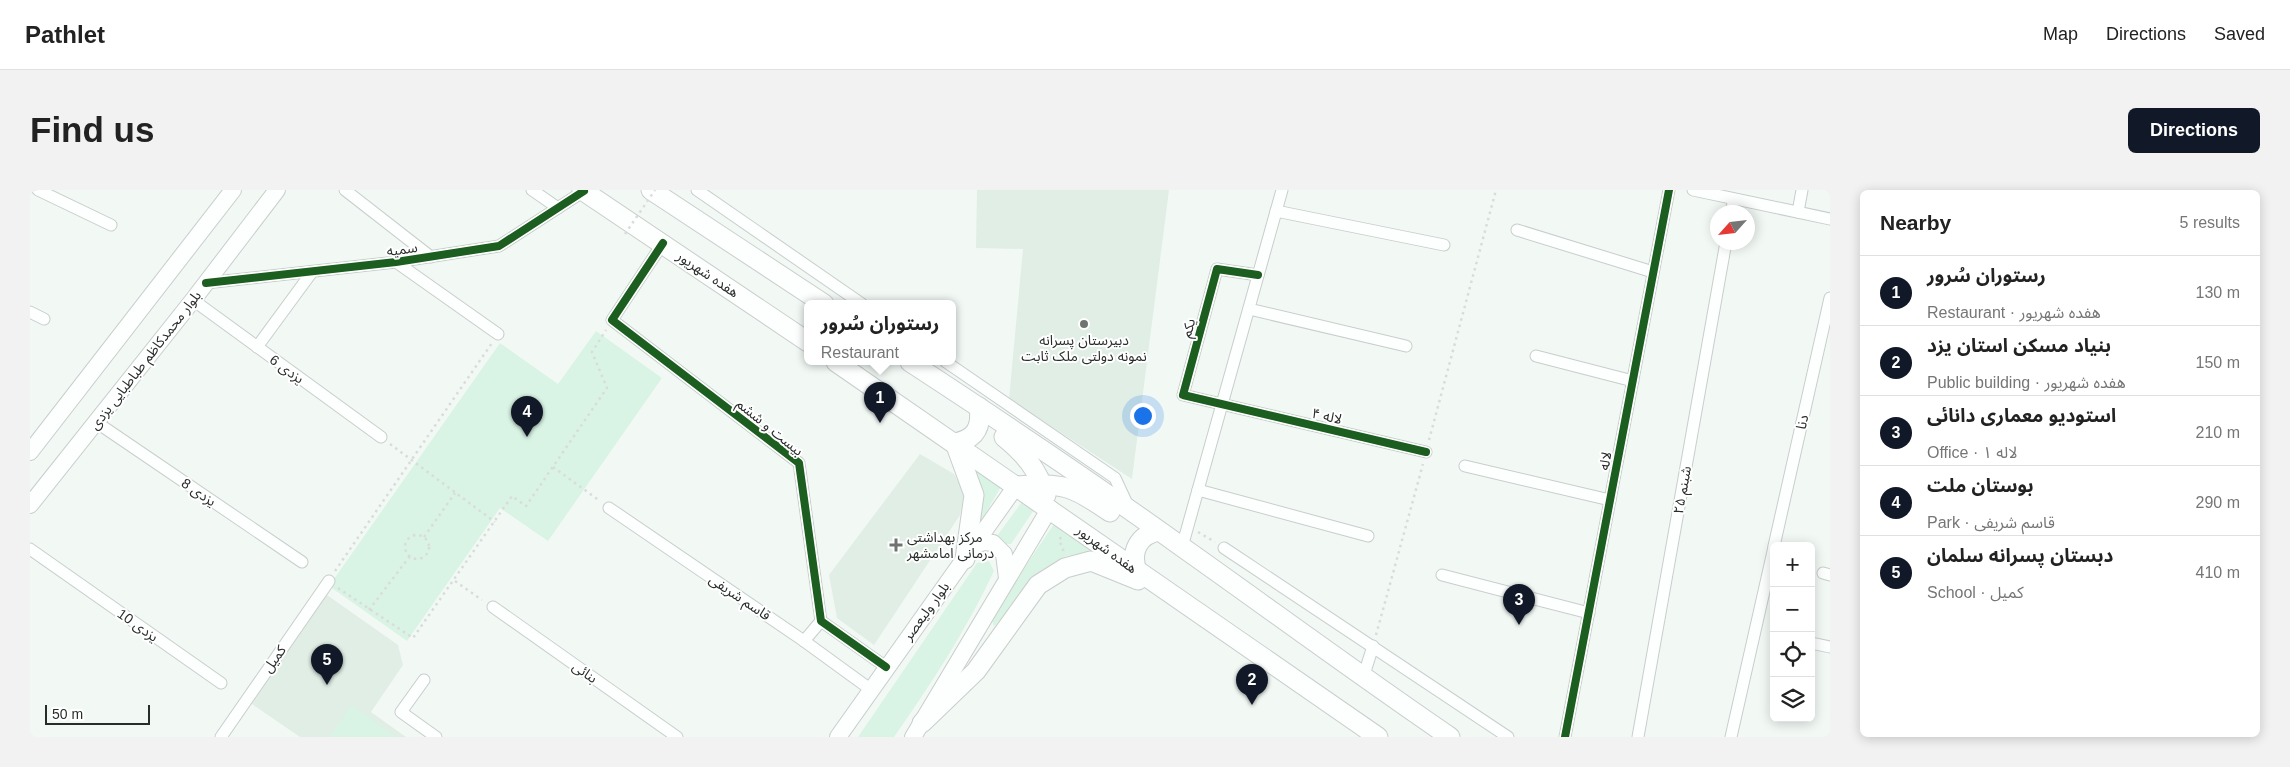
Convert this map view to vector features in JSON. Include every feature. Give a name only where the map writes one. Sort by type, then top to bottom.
[{"type":"main road","points":[[30,452],[232,190]]},
{"type":"main road","name":"بلوار محمدکاظم طباطبایی یزدی","points":[[30,506],[193,300],[277,190]]},
{"type":"main road","name":"هفده شهریور","points":[[583,190],[804,339]]},
{"type":"main road","points":[[651,190],[818,300]]},
{"type":"main road","name":"هفده شهریور","points":[[840,365],[1050,508],[1137,571],[1378,737]]},
{"type":"main road","points":[[915,365],[1131,511],[1363,678],[1450,737]]},
{"type":"main road","points":[[969,552],[974,495],[954,443],[964,441],[973,436],[978,429],[981,419],[979,407]]},
{"type":"main road","points":[[918,730],[1050,508],[1034,466],[1026,456],[993,428],[979,407]]},
{"type":"main road","points":[[1016,486],[1058,485],[1078,490],[1127,523],[1159,531]]},
{"type":"main road","name":"بلوار ولیعصر","points":[[838,737],[1016,486]]},
{"type":"main road","points":[[1137,571],[1134,556],[1139,541],[1152,532],[1159,531]]},
{"type":"main road","points":[[969,552],[984,542],[993,543],[1004,554],[1007,578]]},
{"type":"main road","points":[[918,730],[976,671],[1038,585],[1065,568],[1091,561],[1172,594]]},
{"type":"street","points":[[38,190],[111,225]]},
{"type":"street","points":[[345,190],[431,257]]},
{"type":"street","points":[[532,190],[558,208]]},
{"type":"street","name":"سمیه","points":[[206,283],[396,262],[499,246],[583,190]]},
{"type":"street","points":[[696,190],[856,300]]},
{"type":"street","points":[[1182,547],[1282,190]]},
{"type":"street","name":"لاله","points":[[1566,737],[1668,190]]},
{"type":"street","points":[[1693,190],[1830,219]]},
{"type":"street","points":[[1798,212],[1802,190]]},
{"type":"street","points":[[1733,205],[1734,199]]},
{"type":"street","points":[[1276,211],[1444,245]]},
{"type":"street","points":[[1517,230],[1653,272]]},
{"type":"street","points":[[612,320],[663,243]]},
{"type":"street","name":"شبنم ۲۵","points":[[1638,737],[1725,250]]},
{"type":"street","points":[[396,262],[498,334]]},
{"type":"street","name":"یکم","points":[[1222,405],[1183,395],[1217,269],[1258,275]]},
{"type":"street","points":[[257,347],[312,272]]},
{"type":"street","name":"دنا","points":[[1775,542],[1830,298]]},
{"type":"street","name":"یزدی 6","points":[[193,300],[381,437]]},
{"type":"street","points":[[1249,309],[1406,346]]},
{"type":"street","points":[[30,312],[44,319]]},
{"type":"street","name":"بیست و ششم","points":[[612,320],[799,463],[821,621]]},
{"type":"street","points":[[1536,356],[1633,381]]},
{"type":"street","points":[[939,381],[946,365]]},
{"type":"street","points":[[950,365],[1116,478],[1131,511]]},
{"type":"street","name":"لاله ۴","points":[[1222,405],[1426,452]]},
{"type":"street","name":"یزدی 8","points":[[96,422],[302,562]]},
{"type":"street","points":[[1466,466],[1610,500]]},
{"type":"street","points":[[1198,490],[1368,536]]},
{"type":"street","name":"قاسم شریفی","points":[[609,508],[804,641],[870,690]]},
{"type":"street","points":[[1224,548],[1508,737]]},
{"type":"street","name":"یزدی 10","points":[[30,550],[221,683]]},
{"type":"street","name":"دنا","points":[[1731,737],[1770,564]]},
{"type":"street","points":[[1442,576],[1589,613]]},
{"type":"street","name":"کمیل","points":[[222,737],[328,581]]},
{"type":"street","name":"بنائی","points":[[493,607],[677,737]]},
{"type":"street","points":[[804,641],[821,621],[886,667]]},
{"type":"street","points":[[1815,644],[1830,647]]},
{"type":"street","points":[[1363,678],[1373,646]]},
{"type":"street","points":[[424,680],[401,712],[436,737]]},
{"type":"path","points":[[625,234],[655,190]]},
{"type":"path","points":[[1373,646],[1496,190]]},
{"type":"path","points":[[498,334],[328,581],[413,638],[455,581],[512,496],[526,506],[607,388],[592,352],[612,320]]},
{"type":"path","points":[[381,437],[495,522]]},
{"type":"path","points":[[553,466],[609,508]]},
{"type":"path","points":[[424,537],[456,492]]},
{"type":"path","points":[[1188,525],[1224,548]]},
{"type":"path","points":[[417,535],[424,537],[429,544],[428,551],[424,557],[417,559],[410,556],[405,550],[406,543],[410,537],[417,535]]},
{"type":"path","points":[[370,610],[410,556]]},
{"type":"path","points":[[455,581],[493,607]]},
{"type":"shaded area","name":"دبیرستان پسرانه نمونه دولتی ملک ثابت","points":[[977,190],[1169,190],[1132,479],[1009,399],[1023,249],[976,248]]},
{"type":"shaded area","name":"مرکز بهداشتی درمانی امامشهر","points":[[920,454],[954,474],[964,493],[960,515],[874,645],[837,618],[829,575]]},
{"type":"shaded area","points":[[327,595],[398,645],[403,665],[371,712],[406,737],[300,737],[252,704]]},
{"type":"green space","points":[[596,331],[662,378],[548,541],[500,508],[407,641],[329,586],[500,343],[558,384]]},
{"type":"green space","points":[[963,457],[1002,485],[974,533]]},
{"type":"green space","points":[[1030,501],[1036,507],[1011,544],[1002,544],[997,536],[1021,503]]},
{"type":"green space","points":[[1056,521],[1120,565],[1091,552],[1066,556],[1037,574],[994,627],[991,617]]},
{"type":"green space","points":[[989,561],[994,571],[972,614],[935,676],[894,737],[858,737],[977,563]]},
{"type":"green space","points":[[351,705],[397,737],[329,737]]},
{"type":"cycle path","points":[[1565,737],[1669,190]]},
{"type":"cycle path","points":[[206,283],[396,262],[499,246],[584,191]]},
{"type":"cycle path","points":[[663,243],[612,320],[799,463],[821,621],[886,667]]},
{"type":"cycle path","points":[[1258,275],[1217,269],[1183,395],[1426,452]]},
{"type":"place","name":"دبیرستان پسرانه نمونه دولتی ملک ثابت","points":[[1084,324]]},
{"type":"place","name":"رستوران سُرور","points":[[880,423]]},
{"type":"place","name":"بوستان ملت","points":[[527,437]]},
{"type":"place","name":"مرکز بهداشتی درمانی امامشهر","points":[[896,545]]},
{"type":"place","name":"استودیو معماری دانائی","points":[[1519,625]]},
{"type":"place","name":"دبستان پسرانه سلمان","points":[[327,685]]},
{"type":"place","name":"بنیاد مسکن استان یزد","points":[[1252,705]]}]
